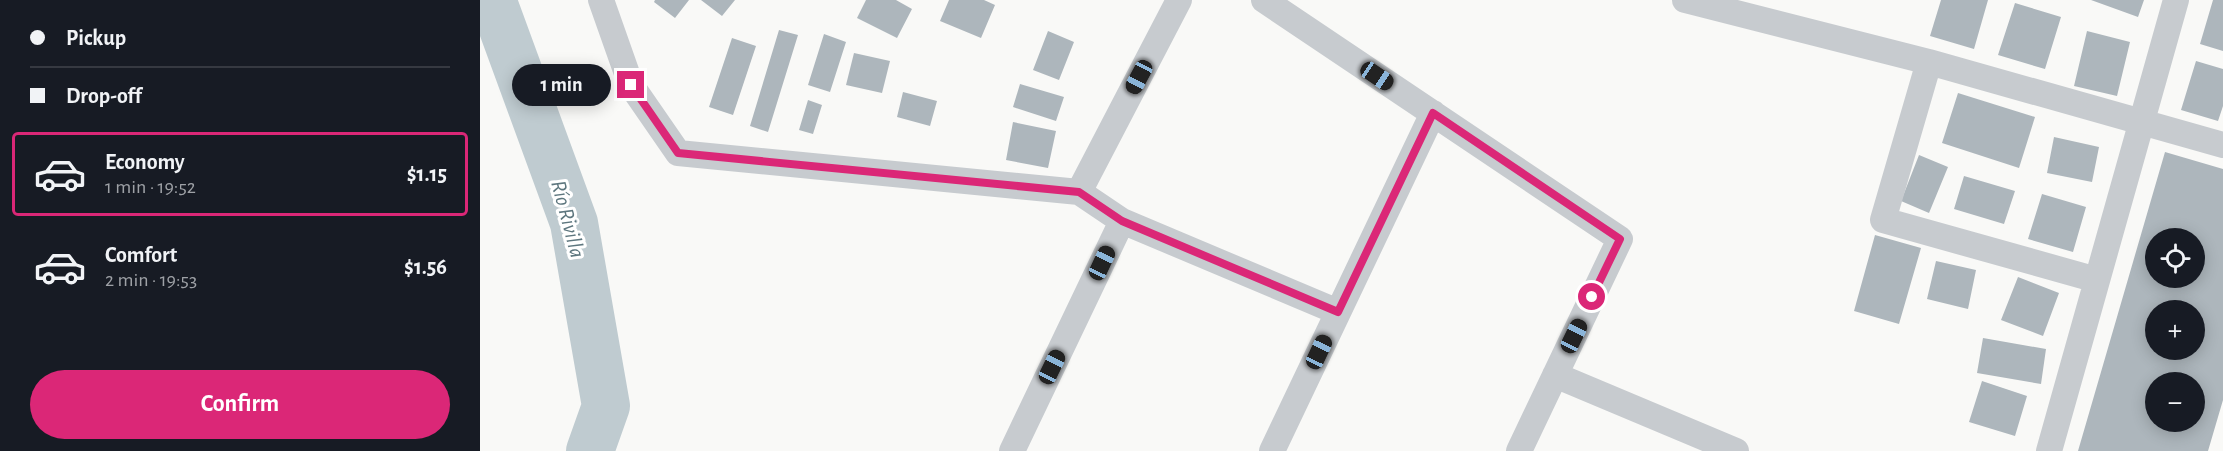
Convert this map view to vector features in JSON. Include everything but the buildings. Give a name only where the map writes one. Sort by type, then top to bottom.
[{"type":"street","points":[[601,0],[631,85],[678,153],[1079,192],[1122,221],[1338,312]]},
{"type":"street","points":[[1079,192],[1179,0]]},
{"type":"street","points":[[1264,0],[1620,239],[1519,451]]},
{"type":"street","points":[[1685,0],[1929,62],[2223,145]]},
{"type":"street","points":[[2049,451],[2176,0]]},
{"type":"street","points":[[1929,62],[1883,219],[2097,280]]},
{"type":"street","points":[[1272,451],[1433,113]]},
{"type":"street","points":[[1012,451],[1122,221]]},
{"type":"street","points":[[1555,375],[1736,451]]},
{"type":"waterway","name":"Río Rivilla","points":[[480,5],[496,10],[574,223],[606,406],[590,451]]},
{"type":"route","points":[[631,85],[678,153],[1079,192],[1122,221],[1338,312],[1433,113],[1620,239],[1592,297]]}]
